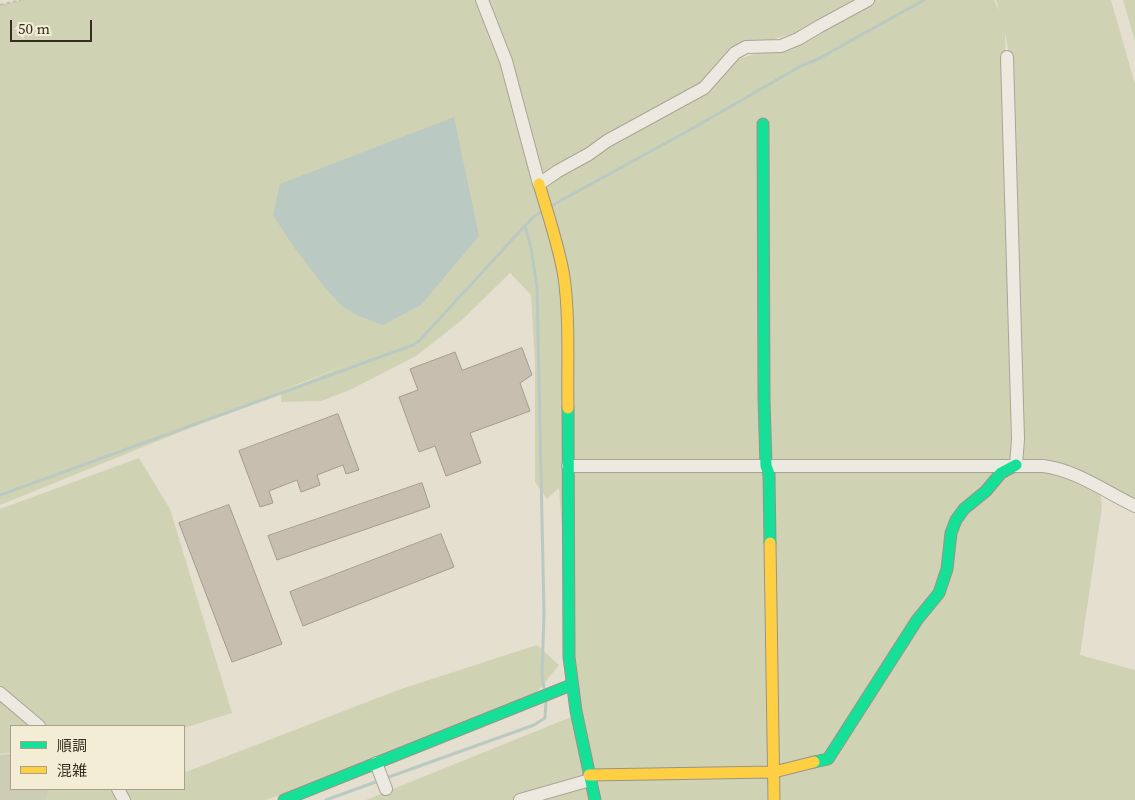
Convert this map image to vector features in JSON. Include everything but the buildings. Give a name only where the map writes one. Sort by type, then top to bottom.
[{"type":"street","points":[[482,0],[506,61],[564,278],[567,313],[569,657],[571,685],[594,800]]},
{"type":"street","points":[[539,184],[608,141],[704,88],[735,53],[746,47],[781,46],[798,39],[868,0]]},
{"type":"street","points":[[1006,57],[1014,273],[1018,439],[1016,465]]},
{"type":"street","points":[[763,124],[764,398],[766,466],[768,474],[774,800]]},
{"type":"street","points":[[568,466],[1016,465],[1056,468],[1069,472],[1135,506]]},
{"type":"street","points":[[520,800],[590,778],[774,772],[828,758],[917,620],[939,593],[948,569],[951,533],[956,520],[964,509],[986,491],[1001,472],[1016,465]]},
{"type":"street","points":[[284,800],[571,685]]},
{"type":"street","points":[[0,693],[37,725]]},
{"type":"street","points":[[376,763],[386,789]]},
{"type":"path","points":[[0,6],[21,0]]},
{"type":"green space","points":[[21,0],[994,0],[999,11],[996,0],[1111,0],[1135,84],[1135,506],[1100,489],[1102,507],[1080,655],[1135,670],[1135,800],[780,800],[780,775],[828,759],[774,772],[775,800],[366,800],[576,715],[559,488],[547,499],[535,482],[535,363],[531,295],[510,273],[462,320],[416,356],[352,389],[321,401],[281,402],[282,392],[353,362],[0,505],[0,5]],"holes":[[[813,28],[781,46],[732,61],[746,47]],[[1005,33],[1012,74],[1013,290]]]},
{"type":"green space","points":[[1123,0],[1135,0],[1135,41]]},
{"type":"green space","points":[[139,458],[170,509],[232,713],[185,728],[185,725],[42,725],[0,692],[0,509]]},
{"type":"green space","points":[[537,645],[559,665],[528,703],[266,800],[124,800],[119,790],[185,790],[185,766],[186,772],[398,690]]},
{"type":"green space","points":[[0,693],[38,725],[10,725],[10,753],[0,754]]},
{"type":"green space","points":[[10,754],[10,790],[49,790],[46,800],[0,800],[0,755]]},
{"type":"green space","points":[[49,790],[117,790],[121,800],[46,800]]},
{"type":"shaded area","points":[[454,117],[479,236],[421,305],[383,325],[361,317],[343,307],[326,289],[293,246],[273,215],[280,184]]},
{"type":"waterway","points":[[551,206],[799,67],[818,59],[924,0]]},
{"type":"waterway","points":[[0,495],[413,345],[419,341],[533,217],[541,212]]},
{"type":"waterway","points":[[525,226],[531,248],[537,287],[544,613],[542,675],[544,688]]},
{"type":"waterway","points":[[386,778],[534,725],[545,718],[546,702]]},
{"type":"waterway","points":[[326,800],[381,780]]},
{"type":"traffic: fast","points":[[763,124],[764,398],[766,466],[769,474],[770,543]]},
{"type":"traffic: fast","points":[[568,408],[569,657],[576,711],[595,800]]},
{"type":"traffic: fast","points":[[814,762],[828,759],[917,620],[939,593],[947,569],[951,533],[956,520],[964,509],[986,491],[1001,473],[1016,465]]},
{"type":"traffic: fast","points":[[284,800],[571,685]]},
{"type":"traffic: slow","points":[[539,184],[564,277],[568,326],[568,408]]},
{"type":"traffic: slow","points":[[770,543],[774,800]]},
{"type":"traffic: slow","points":[[589,775],[774,772],[814,762]]}]
